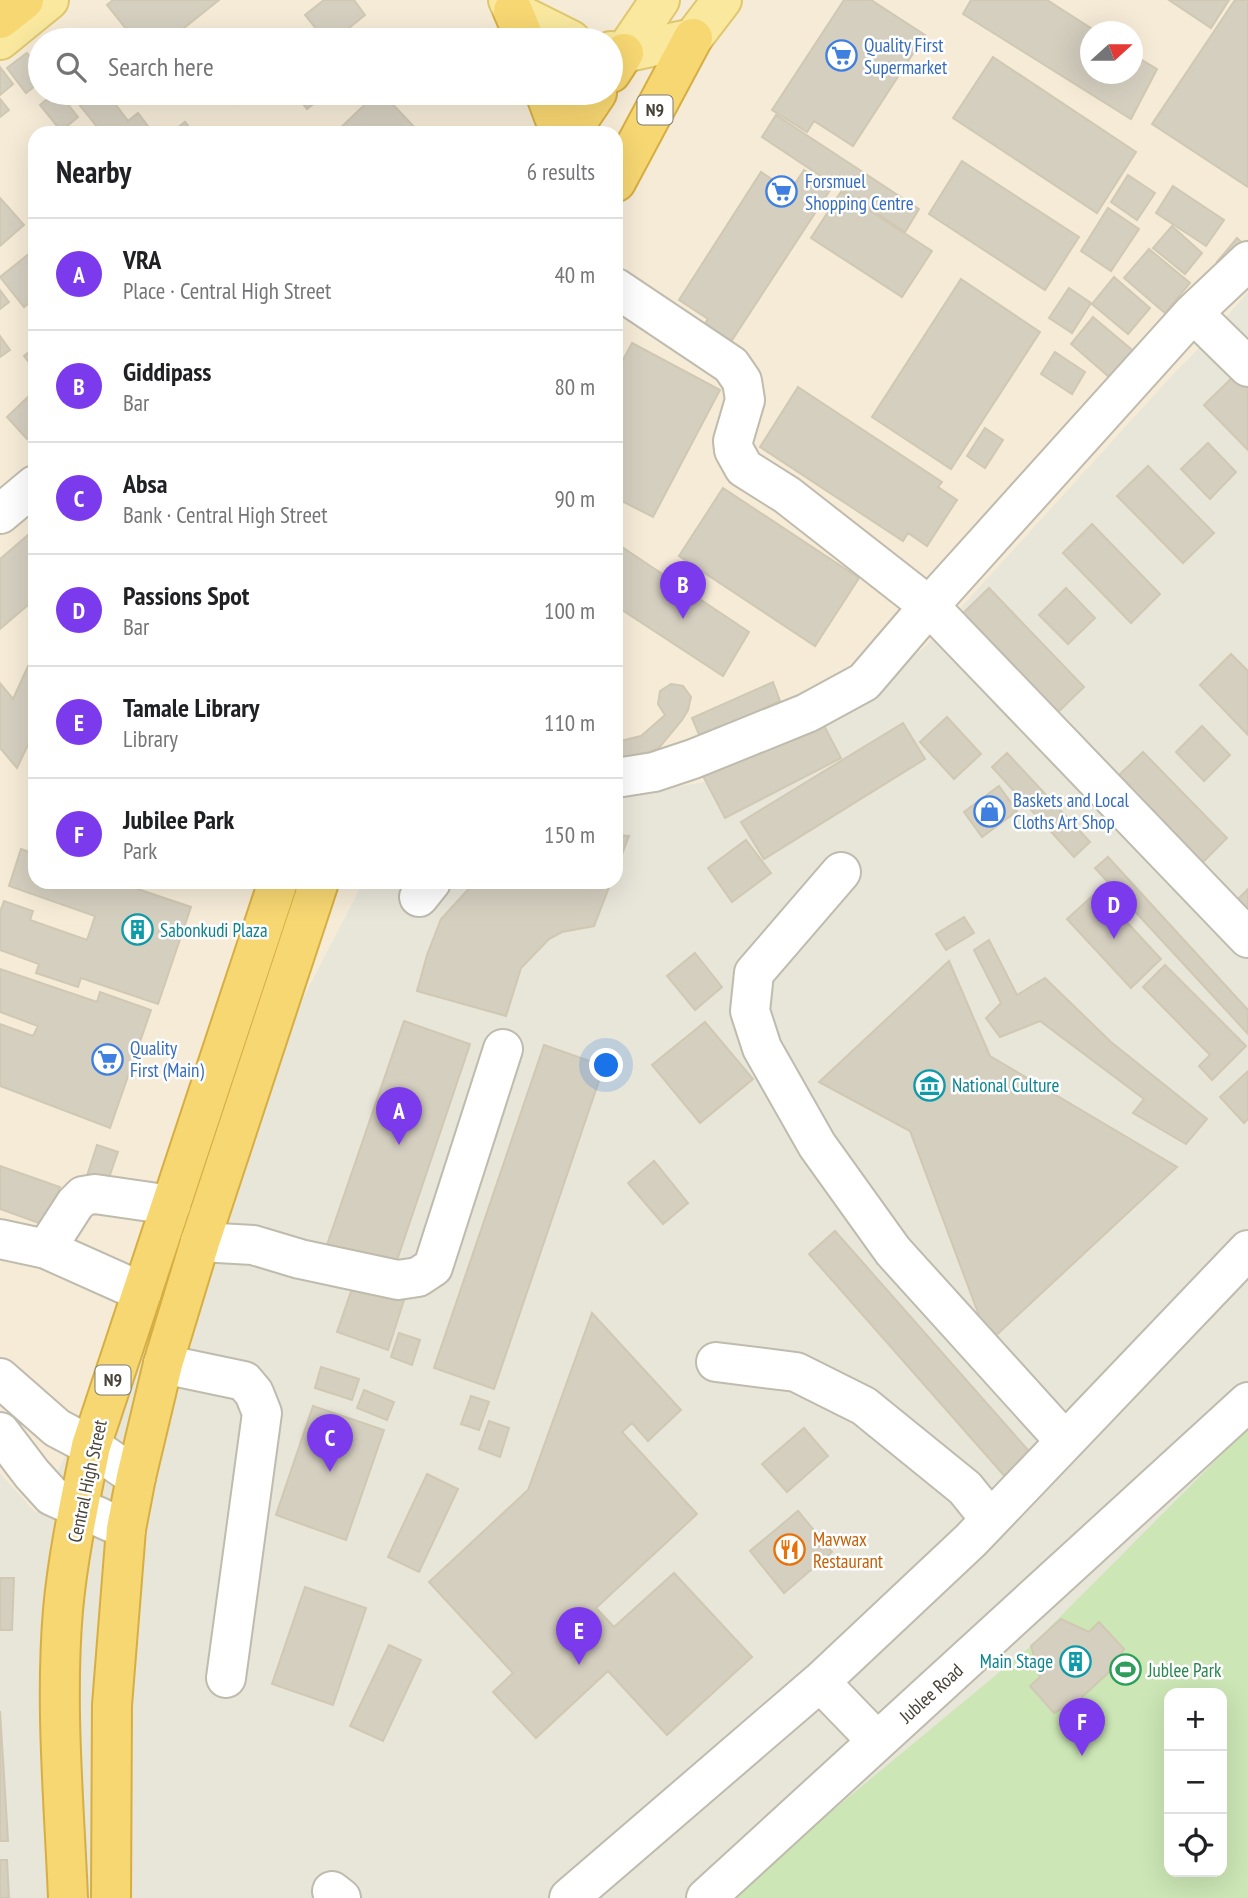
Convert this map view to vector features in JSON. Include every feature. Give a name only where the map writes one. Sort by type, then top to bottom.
[{"type":"highway","points":[[0,19],[24,0]]},
{"type":"highway","name":"N9","points":[[623,169],[693,38]]},
{"type":"highway","points":[[550,105],[558,126]]},
{"type":"highway","points":[[575,126],[589,105]]},
{"type":"highway","name":"Central High Street","points":[[68,1898],[60,1695],[63,1609],[78,1508],[91,1446],[276,889]]},
{"type":"highway","name":"N9","points":[[111,1898],[112,1705],[125,1530],[163,1364],[200,1242],[317,889]]},
{"type":"main road","points":[[0,40],[48,0]]},
{"type":"main road","points":[[623,49],[660,0]]},
{"type":"main road","points":[[623,57],[693,38],[722,0]]},
{"type":"main road","points":[[515,17],[542,28]]},
{"type":"street","points":[[623,777],[654,772],[694,759],[807,713],[864,682],[1193,313],[1248,261]]},
{"type":"street","points":[[623,293],[731,365],[742,381],[745,400],[733,441],[734,450],[744,468],[787,495],[929,606],[1248,938]]},
{"type":"street","points":[[1193,313],[1248,367]]},
{"type":"street","points":[[0,514],[28,491]]},
{"type":"street","points":[[841,872],[754,972],[750,1010],[762,1048],[817,1145],[893,1251],[1065,1441]]},
{"type":"street","points":[[200,1242],[253,1245],[300,1259],[398,1280],[418,1277],[433,1267],[503,1049]]},
{"type":"street","points":[[46,1249],[83,1196],[95,1194],[171,1205]]},
{"type":"street","points":[[0,1239],[46,1249],[142,1292]]},
{"type":"street","points":[[569,1898],[820,1682],[971,1540],[1248,1250]]},
{"type":"street","points":[[716,1362],[796,1372],[864,1406],[965,1488],[990,1519]]},
{"type":"street","points":[[163,1364],[244,1381],[254,1393],[261,1413],[226,1678]]},
{"type":"street","points":[[0,1378],[57,1428],[91,1446],[136,1477]]},
{"type":"street","name":"Jublee Road","points":[[706,1898],[1248,1402]]},
{"type":"street","points":[[0,1432],[52,1496],[125,1530]]},
{"type":"street","points":[[820,1682],[877,1741]]},
{"type":"shaded area","points":[[0,0],[1248,0],[1248,292],[925,647],[771,770],[623,796],[623,126],[28,126],[28,889],[359,889],[36,1513],[0,1473]]},
{"type":"shaded area","points":[[1248,292],[1248,1898],[0,1898],[0,1473],[36,1512],[359,889],[623,889],[623,796],[772,770],[1189,358]]},
{"type":"green space","name":"Jublee Park","points":[[1248,1428],[1248,1898],[727,1898],[1031,1646]]},
{"type":"building","points":[[113,0],[219,0],[184,28],[125,28],[107,5]]},
{"type":"building","points":[[324,0],[354,0],[365,15],[349,28],[315,28],[305,15]]},
{"type":"building","points":[[844,0],[871,0],[925,35],[853,146],[814,121],[807,132],[772,110]]},
{"type":"building","points":[[971,0],[1047,0],[1080,21],[1080,84],[1143,84],[1143,61],[1157,69],[1131,119],[963,14]]},
{"type":"building","points":[[1169,0],[1229,0],[1211,28]]},
{"type":"building","points":[[1235,0],[1248,0],[1248,187],[1152,124]]},
{"type":"building","points":[[27,53],[28,91],[26,93],[7,68]]},
{"type":"building","points":[[993,57],[1136,152],[1097,213],[953,118]]},
{"type":"building","points":[[0,67],[13,84],[0,95]]},
{"type":"building","points":[[0,99],[9,110],[0,117]]},
{"type":"building","points":[[40,105],[68,105],[78,117],[67,126],[57,126]]},
{"type":"building","points":[[80,105],[116,105],[128,121],[138,113],[148,126],[96,126]]},
{"type":"building","points":[[364,105],[393,105],[413,126],[342,126]]},
{"type":"building","points":[[776,115],[919,209],[905,232],[762,137]]},
{"type":"building","points":[[962,161],[1079,237],[1045,290],[929,214]]},
{"type":"building","points":[[804,170],[832,187],[723,354],[696,336],[708,319],[679,300],[761,172],[790,191]]},
{"type":"building","points":[[1128,175],[1155,193],[1137,220],[1111,202]]},
{"type":"building","points":[[1173,186],[1224,220],[1206,246],[1156,213]]},
{"type":"building","points":[[841,192],[932,251],[902,297],[811,238]]},
{"type":"building","points":[[0,198],[24,225],[0,246]]},
{"type":"building","points":[[1108,208],[1139,229],[1111,271],[1081,251]]},
{"type":"building","points":[[1172,226],[1202,253],[1185,274],[1153,248]]},
{"type":"building","points":[[1237,238],[1248,248],[1232,275],[1217,262]]},
{"type":"building","points":[[1149,249],[1190,283],[1165,313],[1124,278]]},
{"type":"building","points":[[28,255],[28,304],[24,307],[0,277]]},
{"type":"building","points":[[1114,277],[1150,308],[1128,334],[1092,304]]},
{"type":"building","points":[[961,279],[1040,332],[951,469],[872,417]]},
{"type":"building","points":[[1069,288],[1091,303],[1072,333],[1049,318]]},
{"type":"building","points":[[0,290],[9,302],[0,309]]},
{"type":"building","points":[[1093,317],[1138,355],[1116,383],[1071,344]]},
{"type":"building","points":[[0,336],[10,350],[0,357]]},
{"type":"building","points":[[632,343],[720,390],[653,517],[623,502],[623,360]]},
{"type":"building","points":[[1055,352],[1085,372],[1072,394],[1041,374]]},
{"type":"building","points":[[1237,373],[1248,384],[1248,450],[1204,405]]},
{"type":"building","points":[[798,387],[942,482],[938,487],[957,500],[927,546],[908,533],[903,541],[760,447]]},
{"type":"building","points":[[28,397],[27,439],[7,417]]},
{"type":"building","points":[[985,428],[1003,440],[985,468],[967,456]]},
{"type":"building","points":[[1208,443],[1236,472],[1210,499],[1181,469]]},
{"type":"building","points":[[1148,466],[1214,533],[1183,563],[1117,496]]},
{"type":"building","points":[[723,488],[859,578],[815,646],[679,556]]},
{"type":"building","points":[[1092,524],[1160,594],[1131,623],[1063,553]]},
{"type":"building","points":[[28,535],[28,605],[0,629],[0,559]]},
{"type":"building","points":[[623,548],[749,632],[723,676],[623,611]]},
{"type":"building","points":[[989,588],[1084,687],[1052,718],[956,620]]},
{"type":"building","points":[[1066,588],[1095,618],[1068,644],[1039,615]]},
{"type":"building","points":[[1231,654],[1248,671],[1248,735],[1200,685]]},
{"type":"building","points":[[28,666],[28,745],[17,768],[0,748],[0,683],[13,699]]},
{"type":"building","points":[[773,682],[780,701],[700,737],[692,718]]},
{"type":"building","points":[[671,684],[683,686],[691,697],[688,710],[659,748],[623,764],[623,740],[641,736],[665,715],[658,704],[660,691]]},
{"type":"building","points":[[819,716],[841,758],[725,818],[703,776]]},
{"type":"building","points":[[947,717],[981,754],[954,779],[920,742]]},
{"type":"building","points":[[903,723],[925,759],[764,859],[741,822]]},
{"type":"building","points":[[1202,726],[1230,755],[1204,781],[1176,752]]},
{"type":"building","points":[[1143,752],[1227,838],[1198,867],[1114,780]]},
{"type":"building","points":[[1007,753],[1090,842],[1074,857],[992,767]]},
{"type":"building","name":"Baskets and Local Cloths Art Shop","points":[[999,786],[1017,811],[982,837],[964,812]]},
{"type":"building","points":[[623,836],[629,836],[623,852]]},
{"type":"building","points":[[746,840],[771,873],[732,902],[708,868]]},
{"type":"building","name":"Sabonkudi Plaza","points":[[21,849],[28,852],[28,889],[138,889],[191,907],[158,1004],[81,978],[78,987],[36,973],[39,964],[0,950],[0,912],[4,901],[33,911],[30,920],[87,940],[95,916],[9,886]]},
{"type":"building","points":[[1108,857],[1248,1010],[1248,1034],[1095,868]]},
{"type":"building","points":[[469,889],[608,889],[594,926],[562,932],[549,939],[521,968],[506,1016],[417,991],[441,919]]},
{"type":"building","points":[[1248,889],[1248,911],[1237,900]]},
{"type":"building","points":[[1098,891],[1161,959],[1131,988],[1067,919]]},
{"type":"building","points":[[964,917],[974,933],[946,950],[936,934]]},
{"type":"building","points":[[989,940],[1017,995],[1045,978],[1111,1042],[1207,1119],[1186,1144],[1133,1113],[1144,1099],[1040,1021],[1000,1037],[986,1018],[1001,1003],[974,950]]},
{"type":"building","points":[[695,953],[722,987],[695,1010],[667,976]]},
{"type":"building","points":[[949,961],[990,1056],[1177,1167],[989,1342],[910,1131],[819,1082]]},
{"type":"building","points":[[1165,965],[1246,1046],[1212,1080],[1199,1066],[1210,1055],[1143,987]]},
{"type":"building","points":[[0,969],[97,1002],[100,992],[151,1010],[110,1128],[0,1086],[0,1024],[33,1036],[38,1026],[0,1012]]},
{"type":"building","points":[[404,1021],[470,1044],[394,1269],[327,1245]]},
{"type":"building","points":[[705,1022],[753,1079],[700,1123],[652,1065]]},
{"type":"building","points":[[544,1045],[604,1066],[494,1389],[434,1368]]},
{"type":"building","points":[[1248,1071],[1248,1119],[1244,1123],[1220,1097]]},
{"type":"building","points":[[97,1145],[118,1152],[105,1189],[85,1182]]},
{"type":"building","points":[[654,1161],[688,1203],[663,1224],[628,1183]]},
{"type":"building","points":[[0,1166],[60,1187],[47,1226],[0,1209]]},
{"type":"building","points":[[835,1231],[1035,1458],[1009,1481],[809,1254]]},
{"type":"building","points":[[355,1280],[405,1297],[388,1350],[337,1332]]},
{"type":"building","points":[[592,1313],[681,1410],[648,1441],[632,1423],[622,1432],[697,1514],[596,1608],[614,1627],[674,1573],[752,1657],[667,1735],[608,1671],[536,1738],[493,1692],[513,1673],[429,1582],[528,1490]]},
{"type":"building","points":[[399,1333],[420,1340],[412,1365],[391,1357]]},
{"type":"building","points":[[321,1367],[359,1379],[352,1400],[315,1388]]},
{"type":"building","points":[[364,1390],[394,1402],[387,1420],[357,1408]]},
{"type":"building","points":[[471,1396],[489,1402],[479,1430],[461,1424]]},
{"type":"building","points":[[313,1406],[384,1430],[346,1540],[276,1515]]},
{"type":"building","points":[[489,1421],[509,1428],[500,1457],[479,1449]]},
{"type":"building","points":[[804,1428],[828,1456],[787,1492],[762,1464]]},
{"type":"building","points":[[427,1474],[458,1489],[419,1572],[388,1557]]},
{"type":"building","points":[[798,1511],[832,1552],[784,1593],[750,1551]]},
{"type":"building","points":[[0,1578],[14,1578],[12,1630],[0,1630]]},
{"type":"building","points":[[305,1587],[366,1608],[333,1705],[272,1684]]},
{"type":"building","name":"Main Stage","points":[[1061,1619],[1089,1632],[1099,1622],[1124,1649],[1109,1672],[1080,1699],[1054,1713],[1030,1686],[1040,1677],[1031,1646]]},
{"type":"building","points":[[389,1645],[421,1660],[383,1741],[350,1726]]},
{"type":"building","points":[[0,1711],[8,1841],[0,1841]]},
{"type":"building","points":[[0,1860],[7,1860],[9,1898],[0,1898]]},
{"type":"place","name":"Quality First Supermarket","points":[[841,56]]},
{"type":"place","name":"Forsmuel Shopping Centre","points":[[782,192]]},
{"type":"place","name":"Giddipass","points":[[683,619]]},
{"type":"place","name":"Baskets and Local Cloths Art Shop","points":[[990,811]]},
{"type":"place","name":"Sabonkudi Plaza","points":[[137,930]]},
{"type":"place","name":"Passions Spot","points":[[1114,939]]},
{"type":"place","name":"Quality First (Main)","points":[[107,1059]]},
{"type":"place","name":"National Culture","points":[[929,1085]]},
{"type":"place","name":"VRA","points":[[399,1145]]},
{"type":"place","name":"Absa","points":[[330,1472]]},
{"type":"place","name":"Mavwax Restaurant","points":[[790,1550]]},
{"type":"place","name":"Main Stage","points":[[1076,1661]]},
{"type":"place","name":"Tamale Library","points":[[579,1665]]},
{"type":"place","name":"Jublee Park","points":[[1125,1670]]},
{"type":"place","name":"Jubilee Park","points":[[1082,1756]]}]
